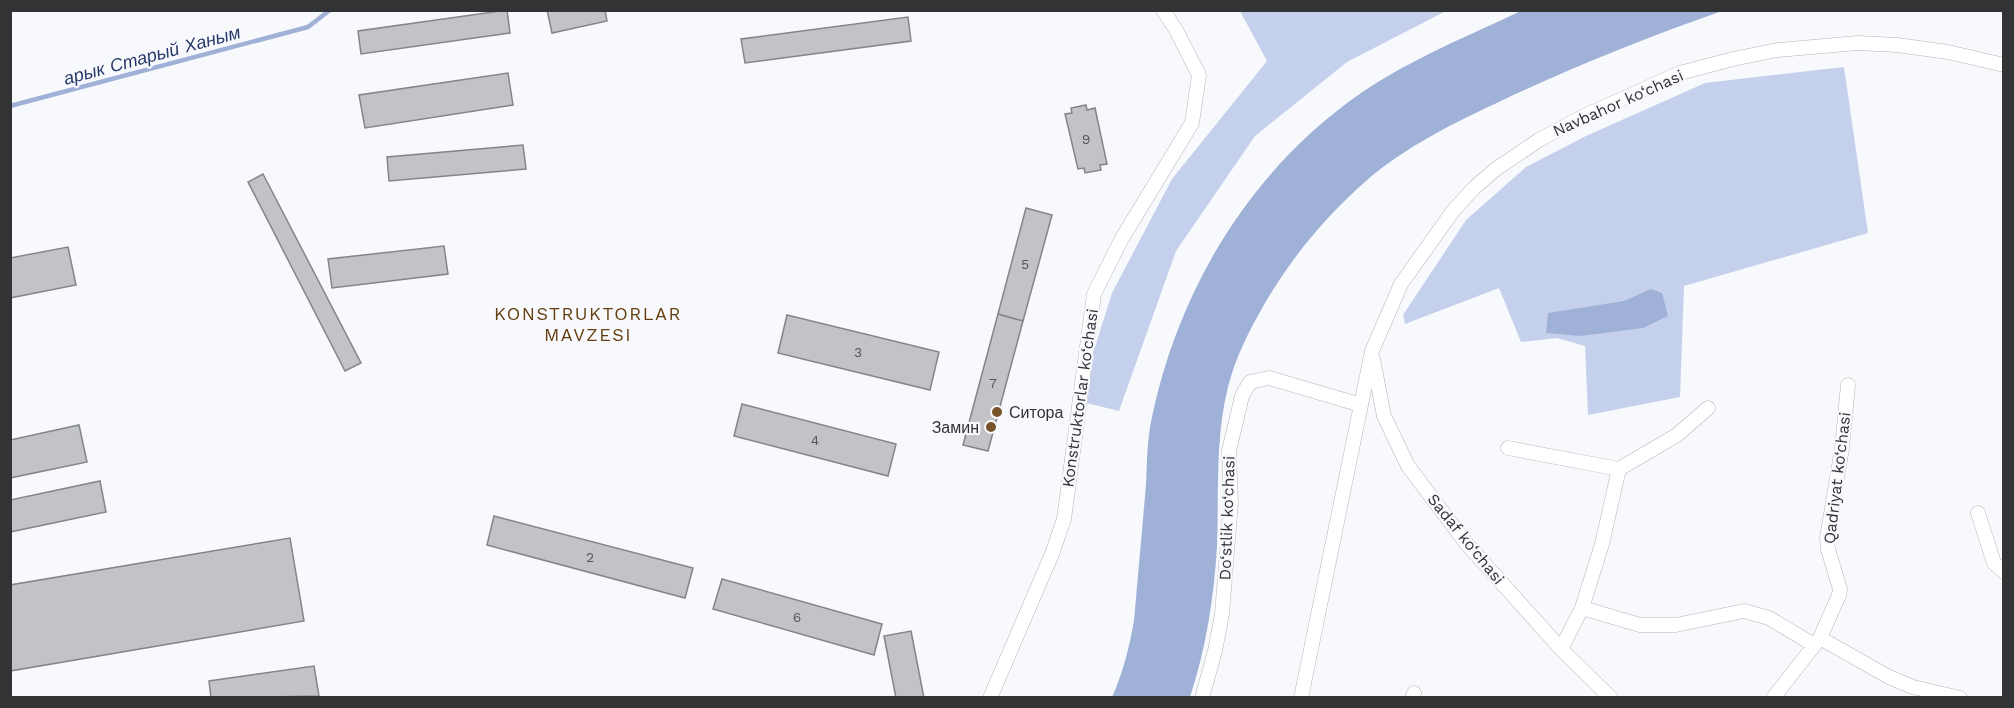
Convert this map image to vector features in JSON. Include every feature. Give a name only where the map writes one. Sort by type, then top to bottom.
[{"type":"street","name":"Konstruktorlar ko‘chasi","points":[[991,697],[1052,554],[1064,519],[1094,294],[1121,240],[1192,123],[1199,75],[1163,10]]},
{"type":"street","name":"Navbahor ko‘chasi","points":[[1372,351],[1401,284],[1453,211],[1496,169],[1539,140],[1584,116],[1680,73],[1766,52],[1804,46],[1858,43],[1897,45],[1948,52],[2004,65]]},
{"type":"street","points":[[1301,698],[1372,351]]},
{"type":"street","name":"Sadaf ko‘chasi","points":[[1372,351],[1384,416],[1408,466],[1466,543],[1561,649],[1611,698]]},
{"type":"street","name":"Do‘stlik ko‘chasi","points":[[1202,698],[1222,614],[1231,502],[1229,451],[1242,396],[1250,382],[1269,378],[1361,405]]},
{"type":"street","name":"Qadriyat ko‘chasi","points":[[1773,698],[1817,641],[1839,595],[1840,589],[1827,538],[1842,448],[1848,385]]},
{"type":"street","points":[[1508,448],[1620,469],[1677,435],[1708,408]]},
{"type":"street","points":[[1561,649],[1582,608],[1602,544],[1620,469]]},
{"type":"street","points":[[1978,513],[1994,563],[2004,572]]},
{"type":"street","points":[[1582,608],[1640,625],[1676,625],[1744,611],[1769,618],[1913,687],[1960,698]]},
{"type":"shaded area","points":[[1523,10],[1722,11],[1584,64],[1530,87],[1450,126],[1381,168],[1351,194],[1324,223],[1298,253],[1265,303],[1231,376],[1224,406],[1219,446],[1214,584],[1205,642],[1190,697],[1112,697],[1125,660],[1134,621],[1152,417],[1164,369],[1181,323],[1201,278],[1225,235],[1254,195],[1286,158],[1322,123],[1361,93],[1420,59]]},
{"type":"shaded area","points":[[1240,11],[1446,11],[1347,62],[1255,136],[1176,251],[1119,411],[1078,401],[1112,293],[1172,179],[1267,61]]},
{"type":"shaded area","points":[[1844,67],[1868,233],[1684,286],[1680,397],[1588,415],[1585,346],[1557,338],[1521,342],[1499,288],[1405,324],[1403,315],[1466,220],[1526,167],[1586,136],[1705,83]]},
{"type":"shaded area","points":[[1651,289],[1662,293],[1668,316],[1643,328],[1580,336],[1546,333],[1548,313],[1624,301]]},
{"type":"building","points":[[507,10],[510,33],[361,54],[358,31]]},
{"type":"building","points":[[547,10],[605,10],[607,21],[552,33]]},
{"type":"building","points":[[908,17],[911,41],[745,63],[741,39]]},
{"type":"building","points":[[508,73],[513,105],[365,128],[359,95]]},
{"type":"building","points":[[1086,105],[1087,110],[1095,108],[1107,164],[1100,165],[1101,170],[1085,173],[1084,168],[1078,169],[1065,114],[1072,113],[1071,108]]},
{"type":"building","points":[[523,145],[526,169],[389,181],[387,157]]},
{"type":"building","points":[[263,174],[361,363],[345,371],[248,182]]},
{"type":"building","points":[[1026,208],[1052,215],[1023,321],[998,314]]},
{"type":"building","points":[[444,246],[448,274],[332,288],[328,259]]},
{"type":"building","points":[[68,247],[76,285],[10,298],[10,258]]},
{"type":"building","points":[[998,314],[1023,321],[988,451],[963,445]]},
{"type":"building","points":[[787,315],[939,352],[930,390],[778,353]]},
{"type":"building","points":[[742,404],[896,444],[888,476],[734,436]]},
{"type":"building","points":[[79,425],[87,462],[10,478],[10,440]]},
{"type":"building","points":[[100,481],[106,512],[10,532],[10,500]]},
{"type":"building","points":[[494,516],[693,568],[685,598],[487,545]]},
{"type":"building","points":[[290,538],[304,621],[10,671],[10,585]]},
{"type":"building","points":[[722,579],[882,624],[874,655],[713,609]]},
{"type":"building","points":[[911,631],[924,698],[896,698],[884,636]]},
{"type":"building","points":[[314,666],[319,696],[211,698],[209,681]]},
{"type":"waterway","name":"арык Старый Ханым","points":[[10,106],[308,27],[330,10]]},
{"type":"place","name":"Ситора","points":[[997,412]]},
{"type":"place","name":"Замин","points":[[991,427]]},
{"type":"district","name":"KONSTRUKTORLAR MAVZESI","points":[[588,323]]}]
